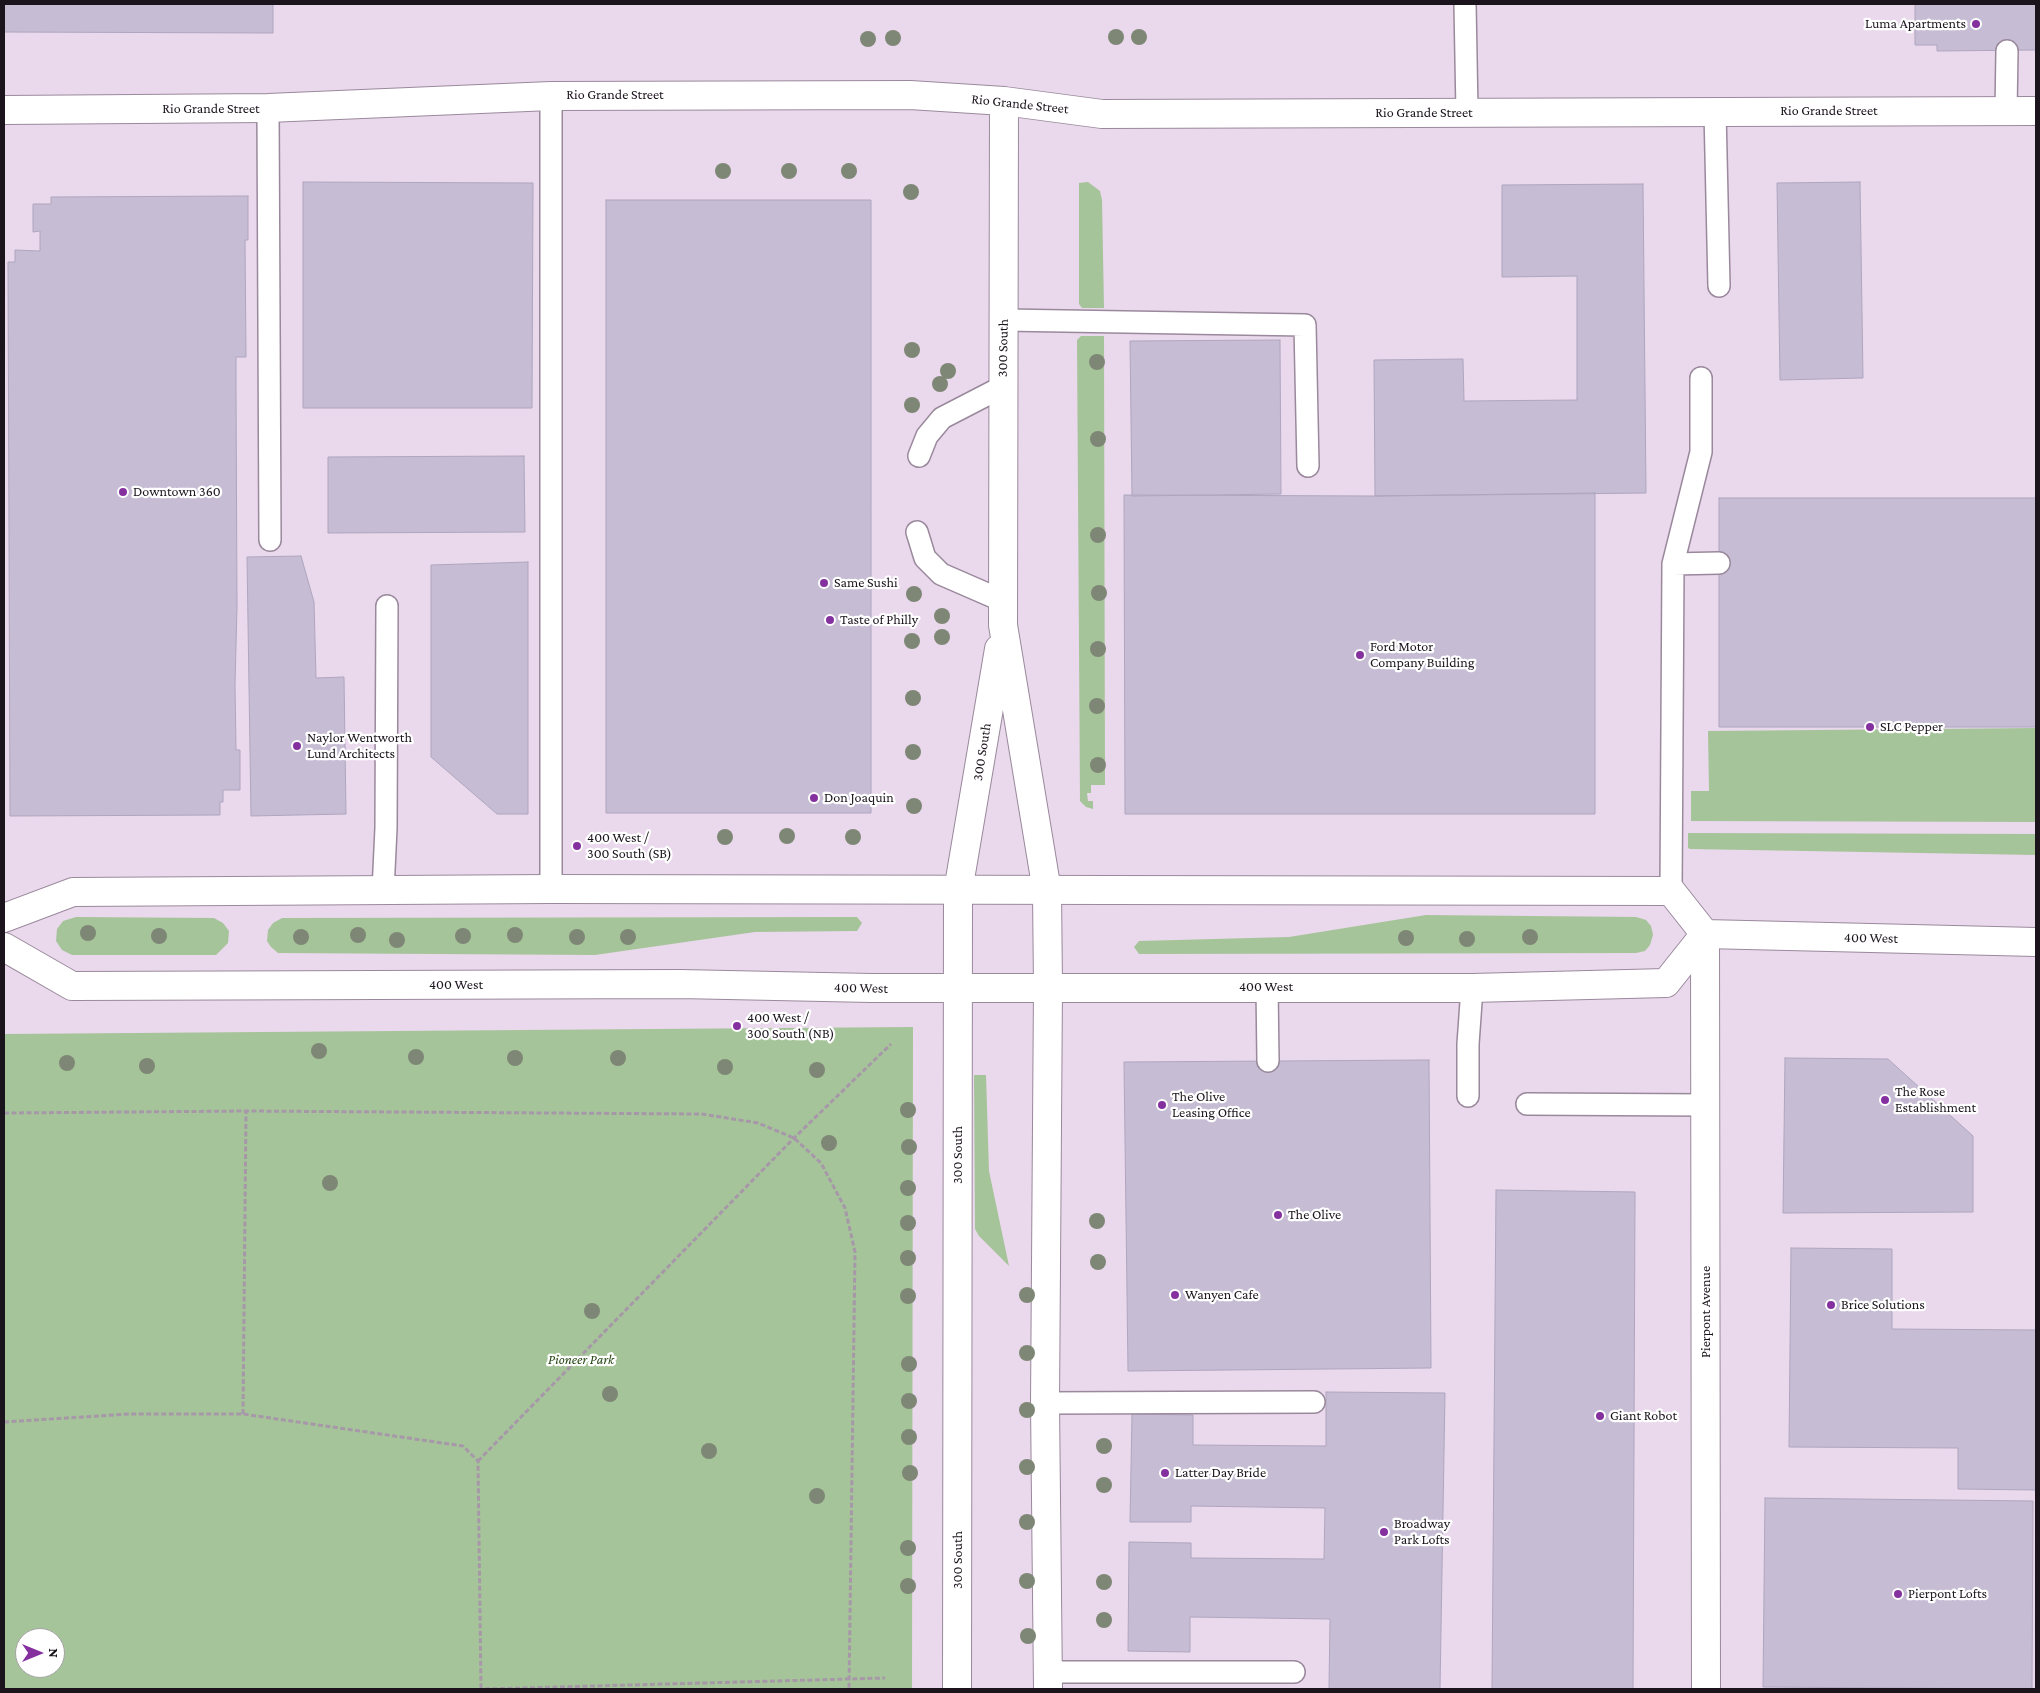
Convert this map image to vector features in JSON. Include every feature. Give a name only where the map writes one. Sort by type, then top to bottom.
[{"type":"street","name":"Rio Grande Street","points":[[4,110],[268,108],[551,96],[910,94],[1004,101],[1102,114],[2036,111]]},
{"type":"street","name":"300 South","points":[[1004,101],[1003,613],[1047,891],[1045,1403],[1048,1681]]},
{"type":"street","name":"300 South","points":[[957,1689],[958,891],[1003,613]]},
{"type":"street","points":[[4,918],[73,892],[551,889],[1671,891],[1705,934]]},
{"type":"street","name":"400 West","points":[[4,947],[72,986],[680,984],[872,988],[1472,988],[1666,983],[1705,934],[2036,942]]},
{"type":"street","name":"Pierpont Avenue","points":[[1705,934],[1706,1689]]},
{"type":"lane","points":[[1465,4],[1468,112]]},
{"type":"lane","points":[[2006,111],[2007,51]]},
{"type":"lane","points":[[551,96],[551,889]]},
{"type":"lane","points":[[268,108],[270,540]]},
{"type":"lane","points":[[1715,111],[1719,286]]},
{"type":"lane","points":[[1004,320],[1306,324],[1308,466]]},
{"type":"lane","points":[[1671,891],[1673,564],[1701,452],[1701,378]]},
{"type":"lane","points":[[919,456],[927,436],[942,418],[1002,388]]},
{"type":"lane","points":[[917,532],[925,558],[941,574],[1003,613]]},
{"type":"lane","points":[[1673,564],[1719,563]]},
{"type":"lane","points":[[383,891],[386,828],[387,606]]},
{"type":"lane","points":[[1267,987],[1268,1061]]},
{"type":"lane","points":[[1468,1096],[1468,1044],[1472,988]]},
{"type":"lane","points":[[1527,1104],[1705,1105]]},
{"type":"lane","points":[[1045,1403],[1314,1402]]},
{"type":"lane","points":[[1048,1681],[1294,1672]]},
{"type":"path","points":[[478,1462],[794,1138],[891,1044]]},
{"type":"path","points":[[243,1414],[246,1111]]},
{"type":"path","points":[[4,1113],[246,1111],[702,1114],[758,1123],[794,1138],[821,1163],[845,1208],[856,1252],[849,1689]]},
{"type":"path","points":[[4,1422],[129,1414],[243,1414],[462,1446],[478,1462],[481,1689]]},
{"type":"path","points":[[485,1689],[885,1678]]},
{"type":"green space","points":[[1088,182],[1100,191],[1102,200],[1104,308],[1082,308],[1079,304],[1079,183]]},
{"type":"green space","points":[[1081,336],[1104,336],[1105,785],[1091,785],[1091,793],[1087,793],[1088,801],[1093,801],[1093,809],[1086,807],[1080,801],[1077,340]]},
{"type":"green space","points":[[2036,728],[2036,822],[1691,821],[1691,791],[1709,791],[1708,731]]},
{"type":"green space","points":[[1688,833],[2036,834],[2036,855],[1690,849],[1688,848]]},
{"type":"green space","points":[[1426,915],[1636,917],[1646,920],[1651,926],[1653,935],[1650,945],[1645,951],[1636,953],[1139,954],[1134,947],[1139,941],[1289,937]]},
{"type":"green space","points":[[76,917],[214,918],[223,923],[229,931],[228,943],[216,955],[72,955],[62,950],[56,941],[57,929],[63,921]]},
{"type":"green space","points":[[857,917],[862,923],[857,931],[755,932],[595,955],[278,953],[267,941],[268,930],[273,923],[282,918]]},
{"type":"green space","name":"Pioneer Park","points":[[913,1027],[912,1689],[4,1689],[4,1034]]},
{"type":"green space","points":[[974,1075],[986,1075],[989,1171],[1009,1266],[979,1236],[975,1229]]},
{"type":"building","points":[[4,4],[273,4],[273,33],[4,32]]},
{"type":"building","name":"Luma Apartments","points":[[1915,4],[2036,4],[2036,50],[1937,51],[1937,45],[1915,45]]},
{"type":"building","points":[[303,182],[533,183],[532,408],[303,408]]},
{"type":"building","points":[[1860,182],[1863,378],[1780,380],[1777,183]]},
{"type":"building","points":[[1643,184],[1646,493],[1375,496],[1374,360],[1463,359],[1464,401],[1577,400],[1577,276],[1502,277],[1502,185]]},
{"type":"building","name":"Downtown 360","points":[[248,196],[248,240],[245,240],[246,357],[236,357],[237,607],[235,685],[236,750],[240,750],[240,790],[223,790],[223,802],[220,802],[220,815],[10,816],[8,262],[15,262],[15,250],[40,251],[40,231],[33,232],[33,204],[51,204],[51,197]]},
{"type":"building","points":[[606,200],[871,200],[871,813],[606,813]]},
{"type":"building","points":[[1280,340],[1281,494],[1132,496],[1130,341]]},
{"type":"building","points":[[524,456],[525,532],[328,533],[328,457]]},
{"type":"building","name":"Ford Motor Company Building","points":[[1595,493],[1595,814],[1125,814],[1124,495],[1375,496]]},
{"type":"building","points":[[1719,498],[2036,498],[2036,727],[1719,727]]},
{"type":"building","name":"Naylor Wentworth Lund Architects","points":[[301,556],[314,602],[316,678],[344,677],[346,814],[251,816],[247,557]]},
{"type":"building","points":[[528,562],[528,814],[497,814],[431,757],[431,565]]},
{"type":"building","points":[[1785,1058],[1888,1059],[1973,1136],[1973,1212],[1783,1213]]},
{"type":"building","name":"The Olive","points":[[1429,1060],[1431,1368],[1128,1371],[1124,1062]]},
{"type":"building","points":[[1496,1190],[1635,1192],[1633,1689],[1492,1689]]},
{"type":"building","points":[[1791,1248],[1892,1249],[1892,1329],[2036,1330],[2036,1490],[1958,1489],[1958,1448],[1789,1447]]},
{"type":"building","name":"Broadway Park Lofts","points":[[1326,1392],[1445,1393],[1440,1689],[1329,1689],[1330,1619],[1190,1617],[1190,1652],[1128,1651],[1129,1542],[1191,1543],[1191,1558],[1324,1559],[1325,1508],[1191,1506],[1191,1522],[1130,1522],[1132,1414],[1193,1415],[1193,1445],[1326,1446]]},
{"type":"building","name":"Pierpont Lofts","points":[[1765,1498],[2033,1501],[2032,1689],[1763,1687]]},
{"type":"place","name":"Luma Apartments","points":[[1976,24]]},
{"type":"place","name":"Downtown 360","points":[[123,492]]},
{"type":"place","name":"Same Sushi","points":[[824,583]]},
{"type":"place","name":"Taste of Philly","points":[[830,620]]},
{"type":"place","name":"Ford Motor Company Building","points":[[1360,655]]},
{"type":"place","name":"SLC Pepper","points":[[1870,727]]},
{"type":"place","name":"Naylor Wentworth Lund Architects","points":[[297,746]]},
{"type":"place","name":"Don Joaquin","points":[[814,798]]},
{"type":"place","name":"400 West / 300 South (SB)","points":[[577,846]]},
{"type":"place","name":"400 West / 300 South (NB)","points":[[737,1026]]},
{"type":"place","name":"The Rose Establishment","points":[[1885,1100]]},
{"type":"place","name":"The Olive Leasing Office","points":[[1162,1105]]},
{"type":"place","name":"The Olive","points":[[1278,1215]]},
{"type":"place","name":"Wanyen Cafe","points":[[1175,1295]]},
{"type":"place","name":"Brice Solutions","points":[[1831,1305]]},
{"type":"place","name":"Giant Robot","points":[[1600,1416]]},
{"type":"place","name":"Latter Day Bride","points":[[1165,1473]]},
{"type":"place","name":"Broadway Park Lofts","points":[[1384,1532]]},
{"type":"place","name":"Pierpont Lofts","points":[[1898,1594]]}]
